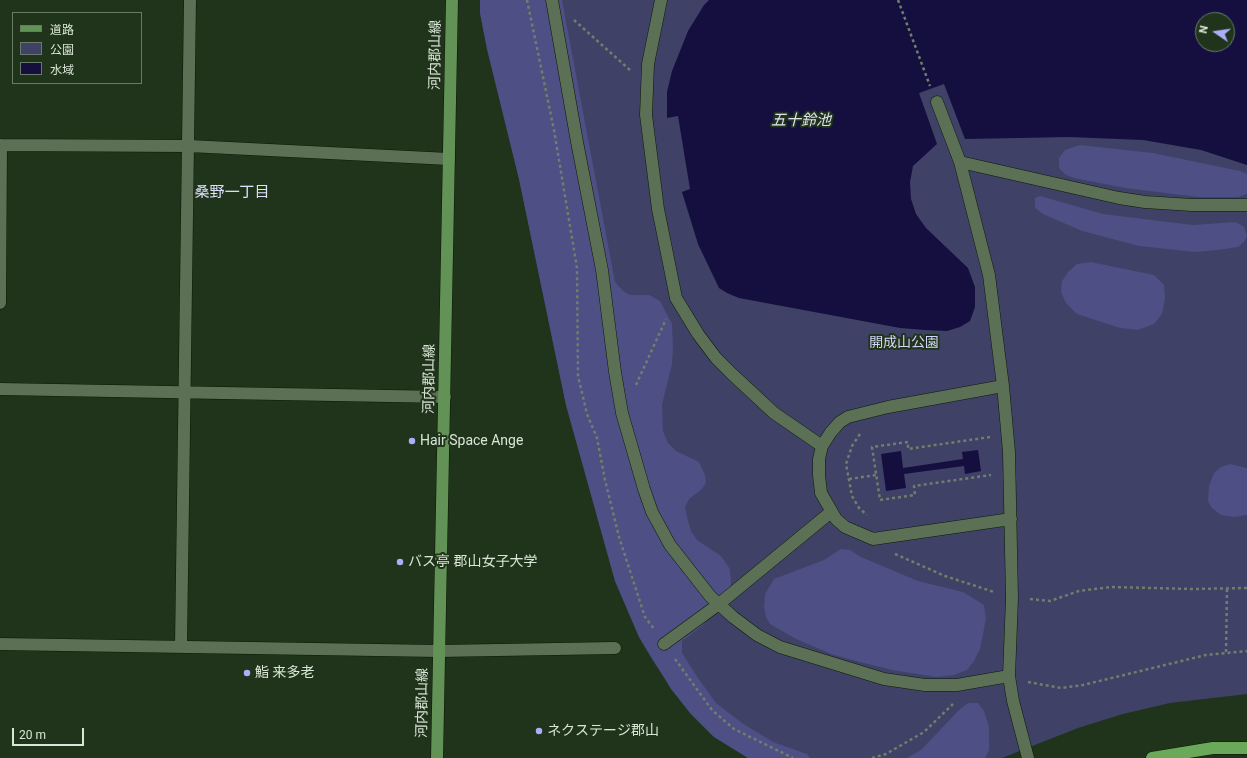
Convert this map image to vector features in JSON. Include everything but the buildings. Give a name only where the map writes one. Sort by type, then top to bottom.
[{"type":"highway","points":[[1152,758],[1213,748],[1247,748]]},
{"type":"main road","name":"河内郡山線","points":[[437,758],[452,0]]},
{"type":"street","points":[[181,646],[190,0]]},
{"type":"street","points":[[661,0],[648,64],[646,115],[651,159],[676,298],[698,334],[726,369],[774,413],[822,446]]},
{"type":"street","points":[[553,6],[577,142],[602,270],[615,372],[622,413],[652,512],[670,545],[710,596],[733,617],[758,635],[780,647],[884,680],[925,685],[964,684],[1009,676]]},
{"type":"street","points":[[937,102],[960,162],[989,275],[1003,386],[1010,472],[1012,598],[1009,676],[1013,701],[1028,758]]},
{"type":"street","points":[[0,303],[0,145],[189,146],[449,159]]},
{"type":"street","points":[[960,162],[1119,198],[1145,202],[1192,205],[1247,205]]},
{"type":"street","points":[[1003,386],[865,411],[848,417],[840,422],[831,432],[822,446],[819,459],[819,475],[821,493],[831,512],[845,527],[873,539],[1011,518]]},
{"type":"street","points":[[0,389],[445,397]]},
{"type":"street","points":[[664,644],[719,604],[831,512]]},
{"type":"street","points":[[0,644],[439,651],[616,648]]},
{"type":"path","points":[[898,0],[937,102]]},
{"type":"path","points":[[553,6],[572,18],[648,87]]},
{"type":"path","points":[[622,413],[633,394],[676,298]]},
{"type":"path","points":[[861,431],[852,446],[846,464],[852,496],[859,508],[873,519]]},
{"type":"path","points":[[1008,435],[908,449],[908,442],[872,447],[880,500],[915,495],[914,486],[1010,472]]},
{"type":"path","points":[[849,479],[876,475]]},
{"type":"path","points":[[873,539],[899,557],[945,576],[1012,598],[1050,601],[1080,591],[1112,587],[1247,588]]},
{"type":"path","points":[[1226,652],[1227,589]]},
{"type":"path","points":[[1009,676],[1034,684],[1061,688],[1109,680],[1206,655],[1247,650]]},
{"type":"path","points":[[872,758],[886,754],[924,732],[949,709],[961,693],[964,684]]},
{"type":"green space","name":"開成山公園","points":[[480,0],[1247,0],[1247,694],[1170,703],[1123,714],[1078,728],[1002,758],[748,758],[714,737],[690,713],[653,661],[639,637],[615,581],[566,405],[519,179],[487,49],[480,13]]},
{"type":"shaded area","points":[[480,0],[562,0],[615,282],[623,291],[630,295],[649,295],[660,301],[672,324],[672,364],[662,405],[663,431],[668,443],[676,451],[699,462],[705,475],[706,483],[702,489],[689,499],[685,507],[687,517],[691,531],[697,540],[721,556],[730,569],[731,584],[725,601],[702,626],[682,641],[682,653],[716,703],[742,723],[773,742],[807,754],[810,758],[748,758],[714,737],[690,713],[671,689],[639,637],[615,581],[566,405],[519,179],[487,49],[480,13]]},
{"type":"shaded area","points":[[1080,145],[1153,153],[1240,171],[1247,174],[1247,194],[1238,197],[1198,197],[1125,188],[1074,178],[1066,175],[1059,168],[1059,158],[1065,150]]},
{"type":"shaded area","points":[[1040,196],[1103,214],[1193,225],[1236,222],[1244,227],[1247,236],[1244,242],[1238,247],[1218,250],[1195,252],[1139,246],[1082,231],[1043,214],[1035,208],[1035,198]]},
{"type":"shaded area","points":[[1091,262],[1154,275],[1164,285],[1165,298],[1162,314],[1154,324],[1138,330],[1120,328],[1077,314],[1066,303],[1061,292],[1062,281],[1068,272],[1077,264]]},
{"type":"shaded area","points":[[1230,464],[1247,468],[1247,515],[1234,517],[1221,515],[1212,508],[1208,501],[1209,486],[1214,473],[1221,467]]},
{"type":"shaded area","points":[[841,549],[850,550],[861,557],[918,581],[963,592],[984,605],[986,619],[980,649],[974,661],[967,670],[954,675],[936,677],[892,670],[834,655],[796,639],[770,624],[766,617],[764,607],[765,594],[774,579],[824,560]]},
{"type":"shaded area","points":[[968,703],[978,703],[984,711],[989,727],[989,750],[985,758],[907,758],[921,750],[959,710]]},
{"type":"water","name":"五十鈴池","points":[[709,0],[1247,0],[1247,165],[1201,150],[1143,140],[1069,137],[965,139],[944,84],[919,93],[937,144],[913,166],[910,182],[911,199],[916,214],[926,228],[968,268],[975,287],[975,307],[970,321],[960,327],[947,331],[900,328],[739,298],[719,288],[698,244],[682,192],[690,189],[678,116],[667,118],[667,92],[672,71],[688,31],[704,5]]},
{"type":"water","points":[[978,450],[981,471],[965,474],[964,466],[904,474],[906,488],[886,491],[881,454],[901,451],[903,468],[963,459],[962,452]]},
{"type":"place","name":"Hair Space Ange","points":[[412,441]]},
{"type":"place","name":"バス亭 郡山女子大学","points":[[400,562]]},
{"type":"place","name":"鮨 来多老","points":[[247,673]]},
{"type":"place","name":"ネクステージ郡山","points":[[539,731]]},
{"type":"district","name":"桑野一丁目","points":[[232,193]]}]
